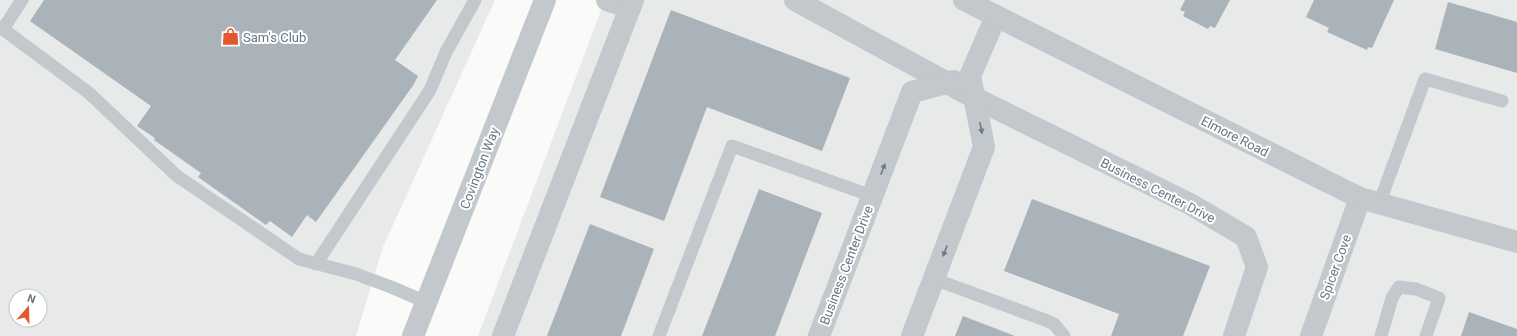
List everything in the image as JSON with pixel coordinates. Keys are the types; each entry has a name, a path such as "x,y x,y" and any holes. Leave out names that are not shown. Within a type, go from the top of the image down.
{"street":[{"name":"Covington Way","path":"413,336 545,0"},
{"path":"503,336 631,4 607,0"},
{"name":"Business Center Drive","path":"795,0 946,83 1190,204 1246,237 1257,267 1234,336"},
{"name":"Elmore Road","path":"964,0 1369,201 1517,242"},
{"path":"912,336 984,146 970,76 996,16"},
{"name":"Business Center Drive","path":"819,336 912,92 970,76"},
{"name":"Spicer Cove","path":"1311,336 1369,201"}],"lane":[{"path":"22,0 1,28 88,93 177,176 299,258 356,274 426,302"},
{"path":"316,264 430,90 446,52 475,0"},
{"path":"1369,201 1425,79 1502,101"},
{"path":"659,336 732,146 872,196"},
{"path":"934,279 1054,324 1064,336"},
{"path":"1381,336 1392,298 1399,287 1416,289 1440,298 1426,336"}],"shaded area":[{"path":"0,0 495,0 383,247 356,336 0,336"},
{"path":"605,0 1517,0 1517,336 478,336"}],"building":[{"path":"44,0 437,0 395,60 418,76 414,84 316,222 307,215 292,237 270,221 266,225 198,177 201,173 154,140 155,138 137,126 151,106 30,21"},
{"path":"1185,0 1230,0 1215,28 1210,26 1208,29 1183,16 1185,12 1180,10"},
{"path":"1314,0 1394,0 1372,48 1368,47 1367,50 1327,32 1329,28 1306,17"},
{"path":"1448,2 1517,22 1517,73 1435,49"},
{"path":"671,10 850,78 822,151 707,107 664,221 600,197"},
{"path":"759,189 822,213 775,336 702,336"},
{"path":"1032,199 1210,266 1183,336 1111,336 1119,314 1004,271"},
{"path":"590,224 654,249 621,336 547,336"},
{"path":"1469,312 1517,329 1517,336 1461,336"},
{"path":"963,316 1015,336 955,336"}],"place":[{"name":"Sam's Club","path":"230,37"}]}
